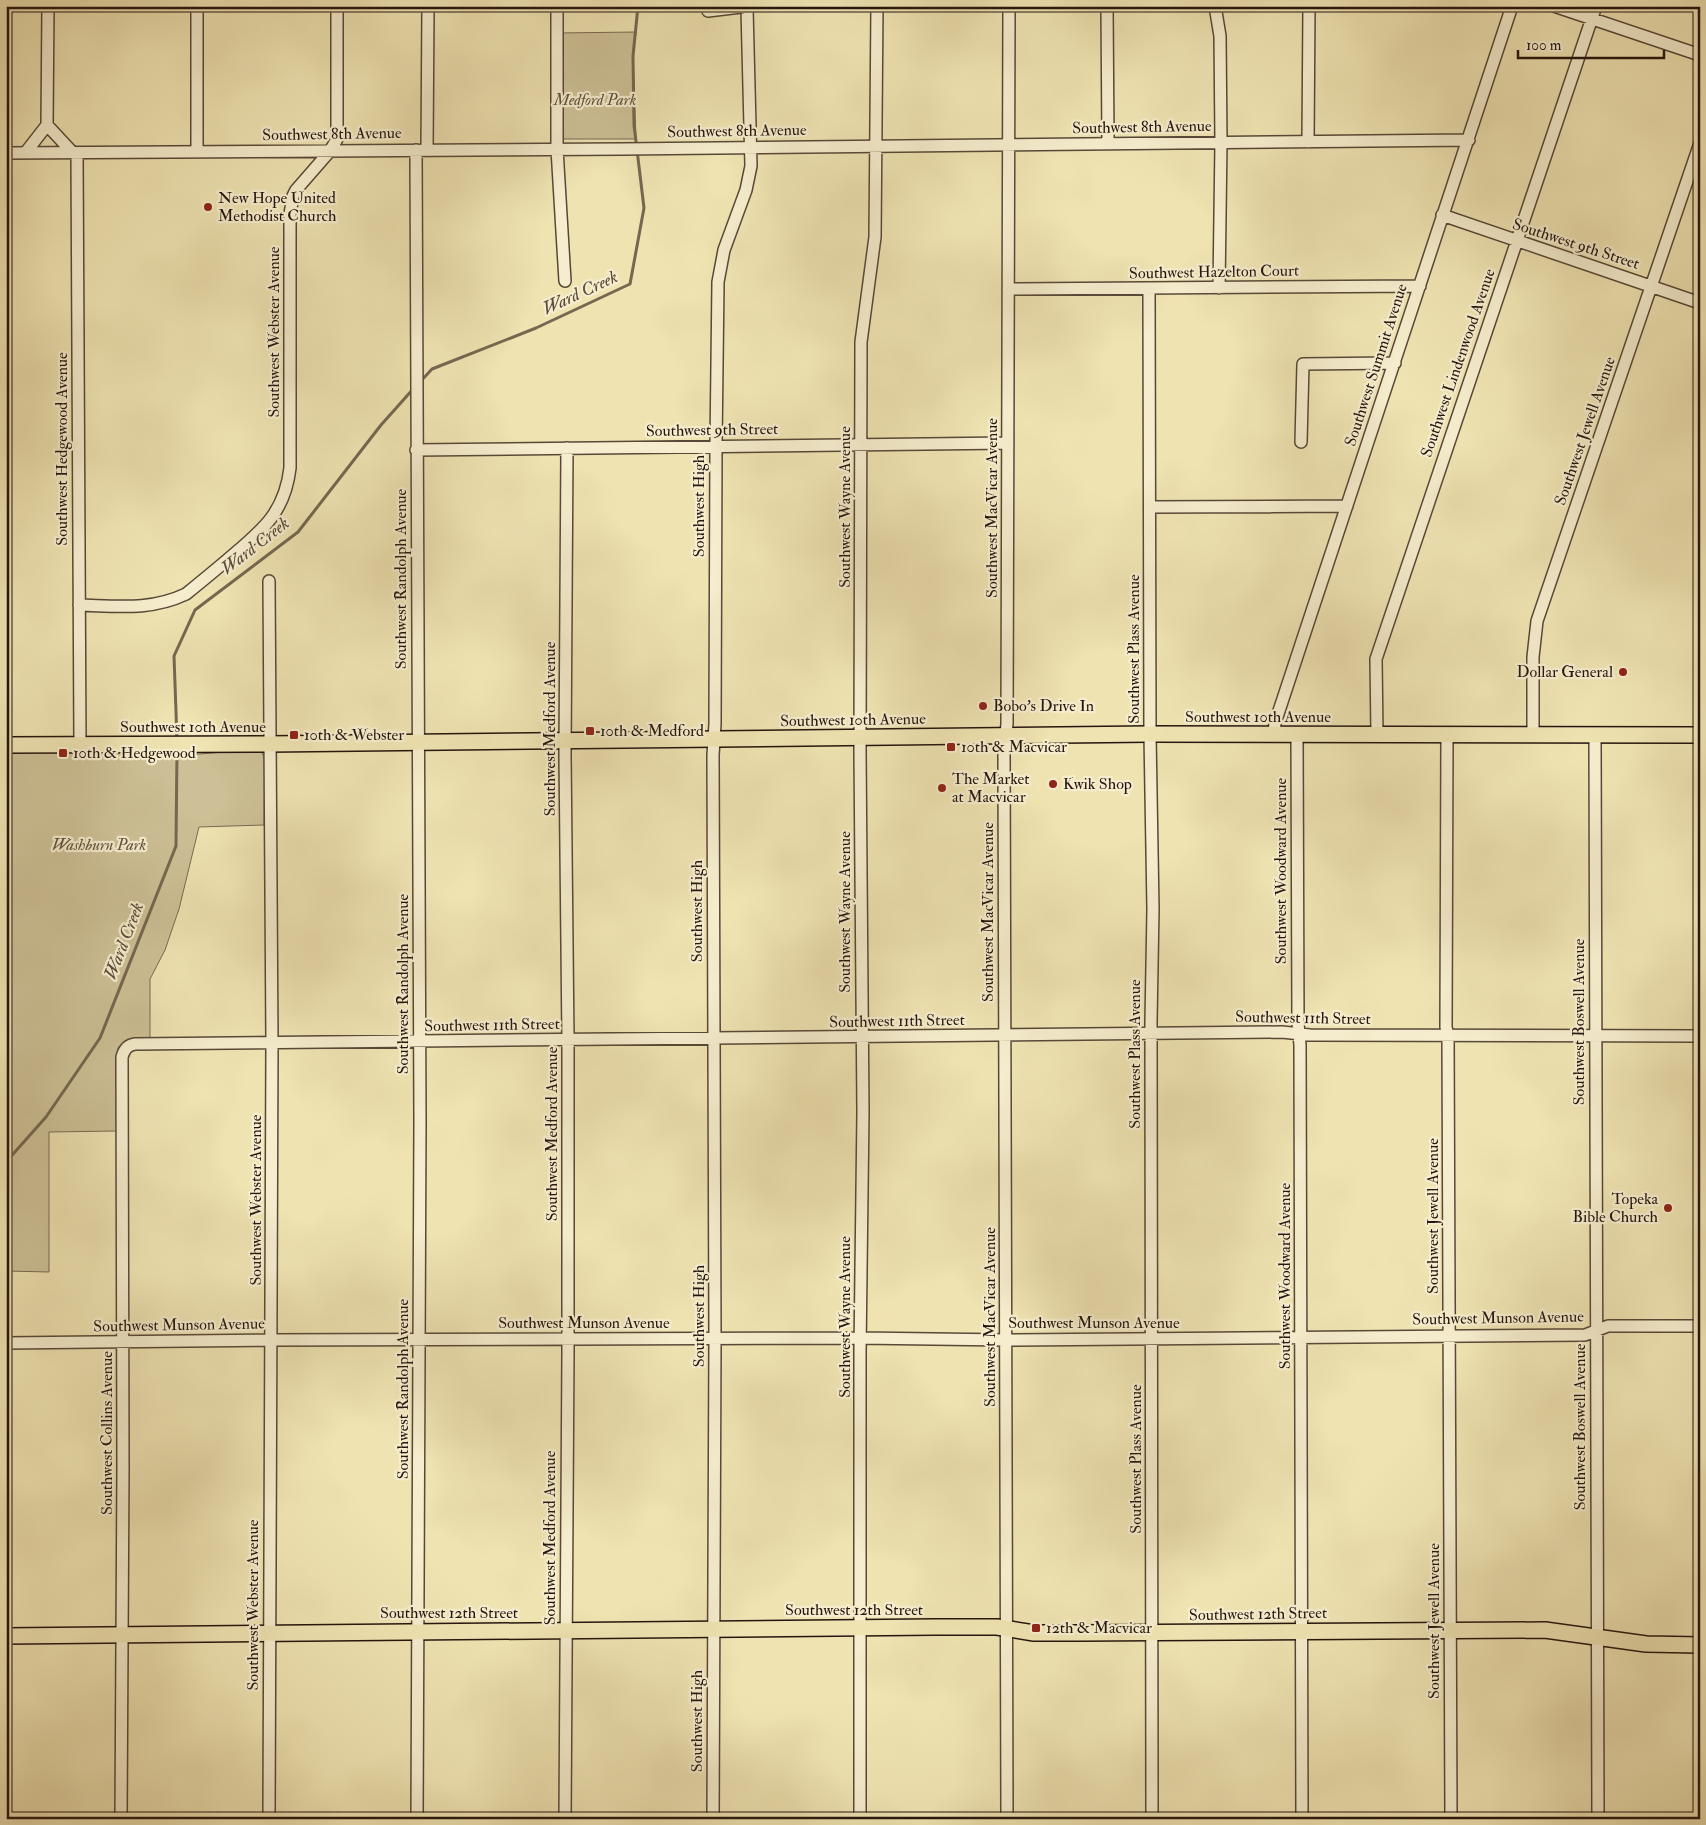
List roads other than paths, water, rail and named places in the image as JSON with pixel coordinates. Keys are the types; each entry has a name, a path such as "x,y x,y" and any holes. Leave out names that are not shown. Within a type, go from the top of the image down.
{"main road":[{"name":"Southwest 10th Avenue","path":"6,745 270,744 1150,734 1700,735"},
{"name":"Southwest 12th Street","path":"6,1636 861,1627 997,1627 1034,1633 1545,1630 1646,1644 1700,1646"}],"street":[{"path":"26,152 48,125 48,6"},
{"path":"197,152 198,6"},
{"name":"Southwest Webster Avenue","path":"79,605 150,606 186,594 261,532 272,519 286,491 290,468 291,203 296,190 330,151 336,139 337,6"},
{"name":"Southwest Randolph Avenue","path":"417,1819 420,1042 416,358 428,6"},
{"path":"557,6 557,149 564,282"},
{"name":"Southwest Wayne Avenue","path":"860,1819 862,1037 860,445 861,342 874,254 877,6"},
{"name":"Southwest MacVicar Avenue","path":"1007,1819 1004,751 1007,724 1009,6"},
{"path":"1108,6 1108,143"},
{"path":"1215,6 1220,36 1219,288"},
{"path":"1308,142 1309,6"},
{"name":"Southwest Summit Avenue","path":"1274,734 1275,723 1295,659 1395,363 1512,6"},
{"path":"1554,6 1700,55"},
{"name":"Southwest Lindenwood Avenue","path":"1377,734 1376,659 1596,6"},
{"path":"708,11 741,7 748,8"},
{"name":"Southwest High","path":"713,1819 715,1338 713,755 718,282 724,250 749,182 751,166 748,8"},
{"path":"48,125 75,153"},
{"name":"Southwest 8th Avenue","path":"6,153 1469,140"},
{"name":"Southwest Jewell Avenue","path":"1533,736 1533,657 1537,621 1700,143"},
{"name":"Southwest Hedgewood Avenue","path":"75,153 80,744"},
{"name":"Southwest 9th Street","path":"1442,215 1516,242 1700,303"},
{"name":"Southwest Hazelton Court","path":"1008,289 1420,286"},
{"name":"Southwest Plass Avenue","path":"1149,289 1150,734 1153,909 1151,1034 1152,1819"},
{"path":"1301,442 1302,364 1395,363"},
{"name":"Southwest 9th Street","path":"416,450 1008,443"},
{"name":"Southwest Medford Avenue","path":"565,1819 568,1339 567,448"},
{"path":"1150,507 1346,506"},
{"name":"Southwest Webster Avenue","path":"269,581 272,1043 269,1819"},
{"name":"Southwest Woodward Avenue","path":"1297,734 1302,1337 1302,1819"},
{"name":"Southwest Jewell Avenue","path":"1447,734 1446,1027 1448,1036 1452,1819"},
{"name":"Southwest Boswell Avenue","path":"1595,736 1598,1819"},
{"name":"Southwest 11th Street","path":"126,1048 135,1044 1282,1032 1299,1034 1448,1036 1700,1036"},
{"name":"Southwest Collins Avenue","path":"121,1819 122,1057 126,1048"},
{"name":"Southwest Munson Avenue","path":"6,1343 715,1338 1006,1340 1585,1335 1608,1326 1700,1326"}],"waterway":[{"name":"Ward Creek","path":"420,382 432,369 536,328 630,284 644,208 634,125 633,56 638,6"},
{"name":"Ward Creek","path":"177,740 174,656 195,610 298,532 381,425 414,388"},
{"name":"Ward Creek","path":"6,1162 46,1117 100,1038 176,846 177,749"}],"place":[{"name":"New Hope United Methodist Church","path":"208,207"},
{"name":"Dollar General","path":"1623,672"},
{"name":"Bobo's Drive In","path":"983,706"},
{"name":"10th & Medford","path":"590,731"},
{"name":"10th & Webster","path":"294,735"},
{"name":"10th & Macvicar","path":"951,747"},
{"name":"10th & Hedgewood","path":"63,753"},
{"name":"Kwik Shop","path":"1053,784"},
{"name":"The Market at Macvicar","path":"942,788"},
{"name":"Topeka Bible Church","path":"1668,1208"},
{"name":"12th & Macvicar","path":"1036,1628"}],"park label":[{"name":"Medford Park","path":"595,100"},
{"name":"Washburn Park","path":"99,845"}]}
